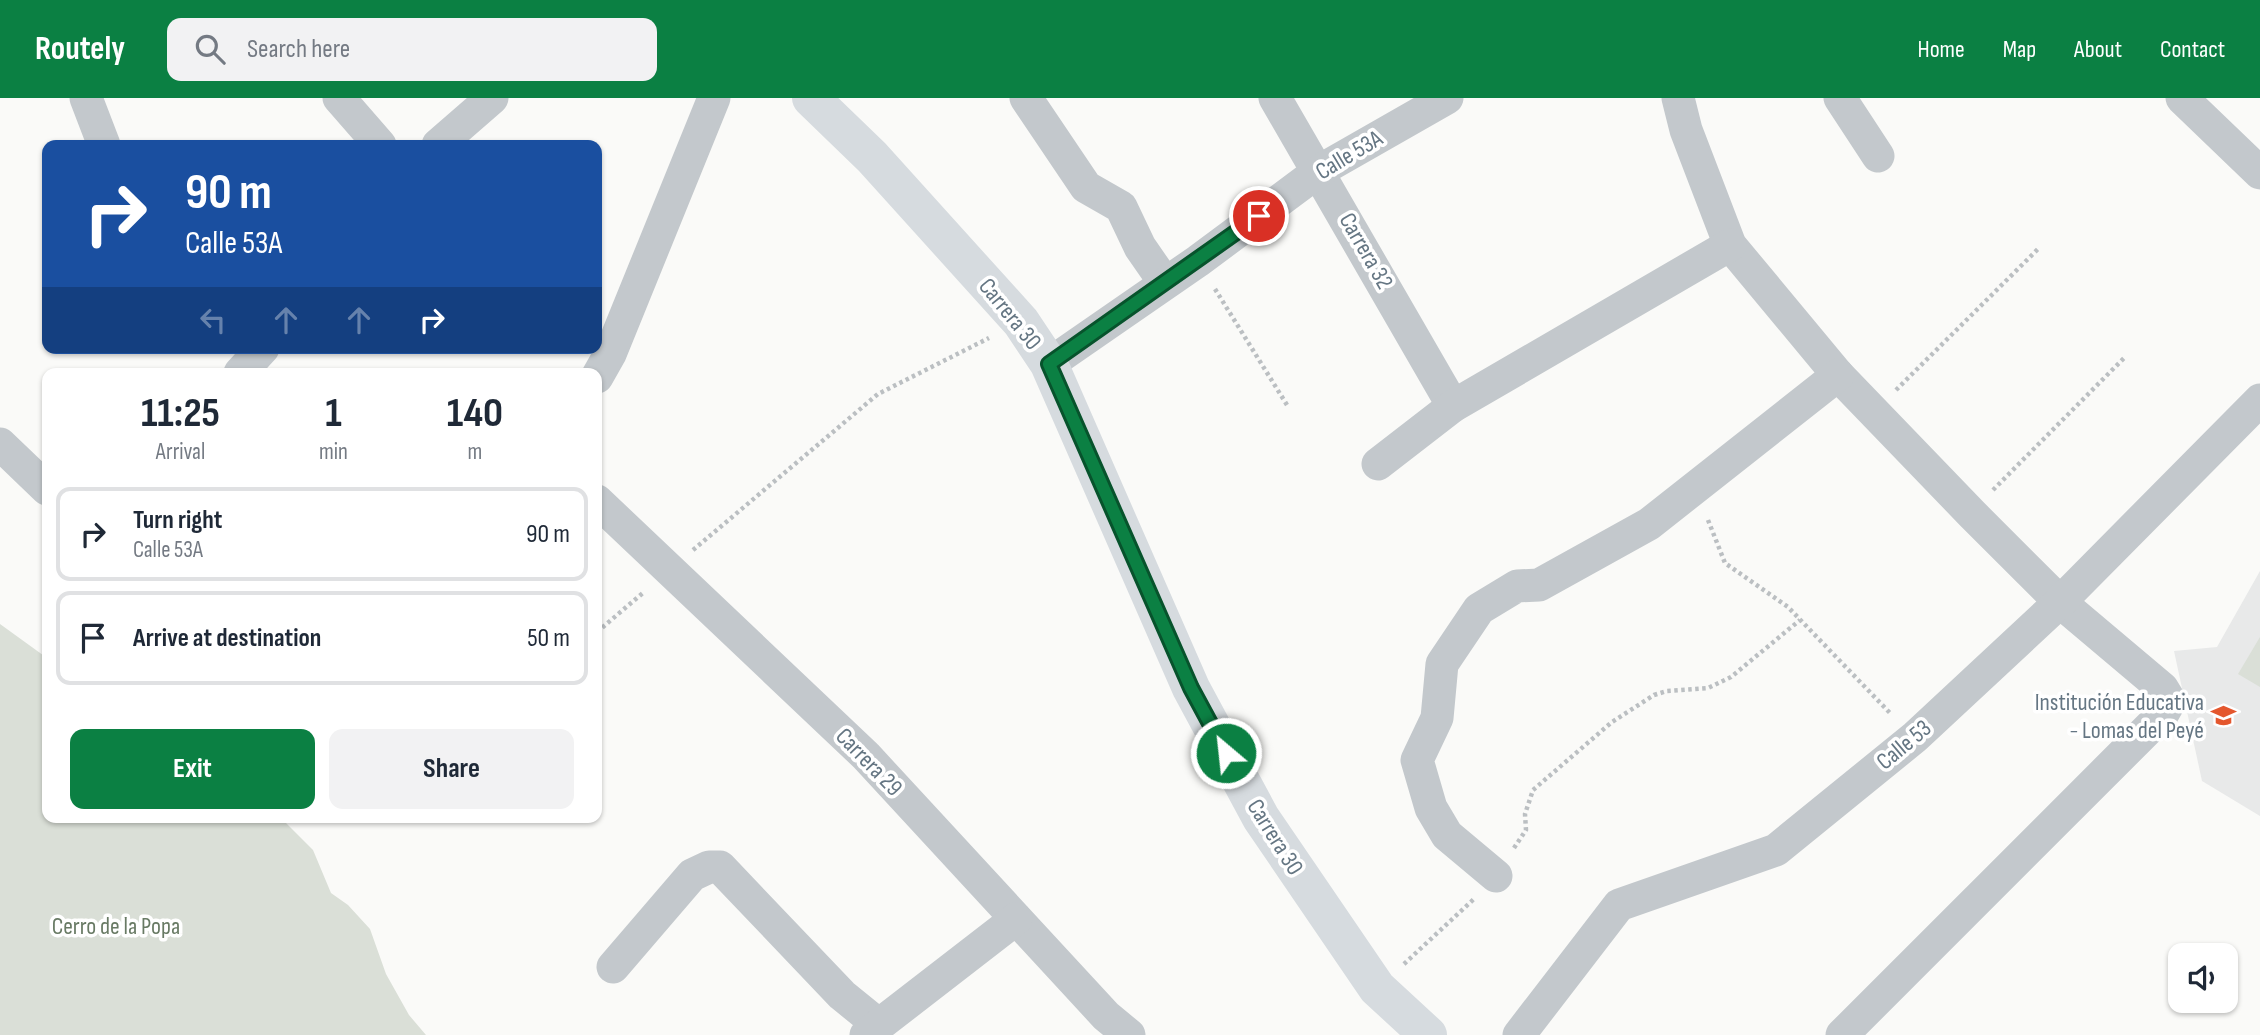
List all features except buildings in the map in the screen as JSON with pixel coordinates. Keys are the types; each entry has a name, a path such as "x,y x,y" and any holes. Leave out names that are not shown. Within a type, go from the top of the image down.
{"street":[{"path":"86,98 102,140"},
{"path":"339,98 376,140"},
{"path":"444,140 492,98"},
{"path":"602,368 715,98"},
{"name":"Carrera 30","path":"811,98 872,157 1021,322 1049,364 1191,688 1261,818 1377,988 1428,1035"},
{"path":"1026,98 1086,187 1121,207 1140,247 1166,283"},
{"name":"Carrera 32","path":"1275,98 1453,406"},
{"name":"Calle 53A","path":"1049,364 1198,261 1319,171 1447,98"},
{"path":"1678,98 1686,130 1730,245 1838,375 1874,414 2060,602 2162,688 2170,701 2162,715 1842,1035"},
{"path":"1840,98 1878,156"},
{"path":"2182,98 2260,173"},
{"path":"1378,464 1453,406 1730,245"},
{"path":"245,368 257,354"},
{"path":"1496,876 1447,835 1431,808 1417,760 1437,718 1442,664 1479,609 1517,586 1539,585 1649,524 1838,375"},
{"name":"Calle 53","path":"1519,1035 1619,905 1776,850 1915,737 2060,602 2260,400"},
{"path":"0,444 42,484"},
{"name":"Carrera 29","path":"602,506 866,756 1106,1016 1129,1035"},
{"path":"613,967 692,875 709,867 720,867 873,1030 1016,919"}],"path":[{"path":"1874,414 2040,247"},
{"path":"1198,261 1287,405"},
{"path":"602,628 878,394 1021,322"},
{"path":"1972,514 2126,356"},
{"path":"1695,487 1725,563 1770,593 1800,620 1915,737"},
{"path":"1377,988 1454,920 1496,876 1526,830 1525,814 1533,790 1569,758 1612,722 1654,695 1667,691 1708,688 1731,677 1800,620"}],"shaded area":[{"name":"Institución Educativa - Lomas del Peyé","path":"2260,571 2260,816 2202,781 2174,651 2217,647"}],"green space":[{"name":"Cerro de la Popa","path":"0,624 42,654 42,823 286,823 313,850 331,893 348,905 370,929 386,974 409,1015 426,1035 0,1035"},
{"path":"2260,637 2260,687 2238,674"}],"place":[{"name":"Institución Educativa - Lomas del Peyé","path":"2224,716"}],"route":[{"path":"1226,753 1191,688 1049,364 1259,216"}]}
